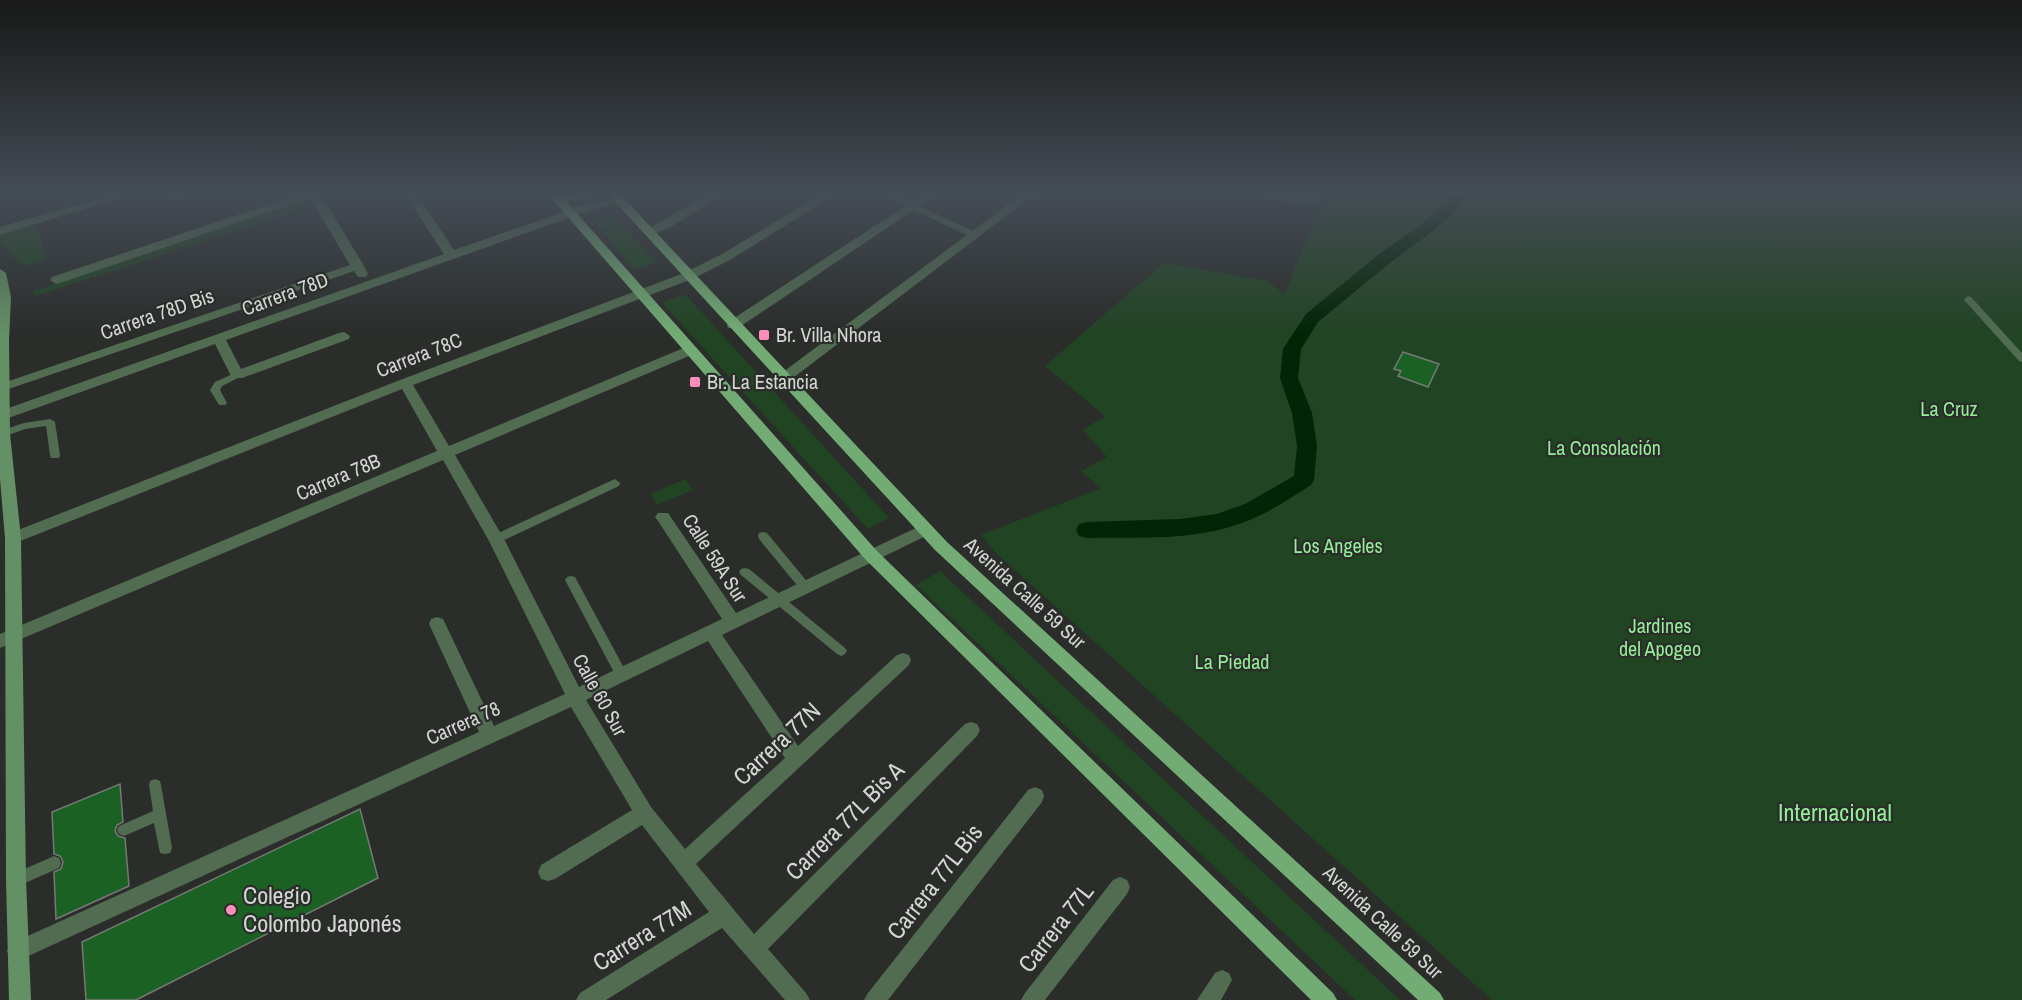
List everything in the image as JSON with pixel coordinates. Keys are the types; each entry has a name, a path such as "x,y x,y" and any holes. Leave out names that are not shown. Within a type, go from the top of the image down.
{"main road":[{"path":"593,240 871,555 1326,1000"},
{"name":"Avenida Calle 59 Sur","path":"656,240 924,530 1433,1000"},
{"path":"0,273 5,297 1,340 1,416 5,507 13,538 7,638 20,1000"}],"street":[{"path":"56,280 175,240"},
{"path":"342,240 368,285"},
{"path":"441,240 451,255"},
{"name":"Carrera 78D","path":"1,416 494,240"},
{"name":"Carrera 78C","path":"13,538 405,383 688,276 754,240"},
{"path":"733,325 862,240"},
{"path":"784,378 879,311 969,240"},
{"name":"Carrera 78D Bis","path":"2,388 358,266"},
{"path":"218,338 237,375 344,336"},
{"name":"Carrera 78B","path":"7,638 691,350"},
{"name":"Calle 60 Sur","path":"405,383 496,539 575,697 644,813 724,915 799,1000"},
{"name":"Calle 59A Sur","path":"663,518 732,621"},
{"name":"Carrera 78","path":"17,951 575,697 924,530"},
{"path":"437,624 489,735"},
{"path":"711,632 796,759"},
{"name":"Carrera 77N","path":"684,863 903,660"},
{"name":"Carrera 77L Bis A","path":"755,948 971,730"},
{"name":"Carrera 77L Bis","path":"875,1000 1035,796"},
{"path":"548,872 644,813"},
{"name":"Carrera 77L","path":"1032,1000 1120,887"},
{"name":"Carrera 77M","path":"587,1000 724,915"},
{"path":"1208,1000 1222,980"}],"lane":[{"path":"1968,299 2022,359"},
{"path":"222,403 215,390 218,384 237,375"},
{"path":"3,434 24,426 50,422 55,455"},
{"path":"496,539 615,483"},
{"path":"764,536 804,587"},
{"path":"745,572 841,651"},
{"path":"571,580 621,674"},
{"path":"154,785 165,848"},
{"path":"124,830 160,814"},
{"path":"16,880 54,863"}],"green space":[{"path":"0,240 40,240 47,259 25,266 0,243"},
{"path":"186,240 208,240 35,296 33,291"},
{"path":"610,240 636,240 656,262 635,270"},
{"name":"Jardines del Apogeo","path":"1307,240 2022,240 2022,1000 1492,1000 996,553 981,535 1101,488 1081,471 1107,457 1083,430 1105,416 1045,366 1164,263 1268,281 1284,295"},
{"path":"685,294 889,518 868,529 662,303"},
{"path":"685,479 693,490 657,505 651,494"},
{"path":"940,571 1400,1000 1355,1000 916,585"}],"building":[{"path":"1403,352 1439,364 1428,387 1398,376 1401,371 1394,369"},
{"path":"120,784 123,822 117,825 115,831 118,836 125,838 129,886 56,919 54,872 61,869 63,862 60,856 54,854 52,812"},
{"name":"Colegio Colombo Japonés","path":"360,809 378,878 136,1000 86,1000 82,942"}],"waterway":[{"path":"1087,530 1180,528 1217,522 1253,509 1304,480 1307,446 1302,413 1289,378 1292,349 1312,318 1411,240"}],"place":[{"name":"Br. Villa Nhora","path":"764,335"},
{"name":"Br. La Estancia","path":"695,382"},
{"name":"Colegio Colombo Japonés","path":"231,910"}],"park label":[{"name":"La Cruz","path":"1949,409"},
{"name":"La Consolación","path":"1604,448"},
{"name":"Los Angeles","path":"1338,546"},
{"name":"La Piedad","path":"1232,662"},
{"name":"Internacional","path":"1835,813"}]}
